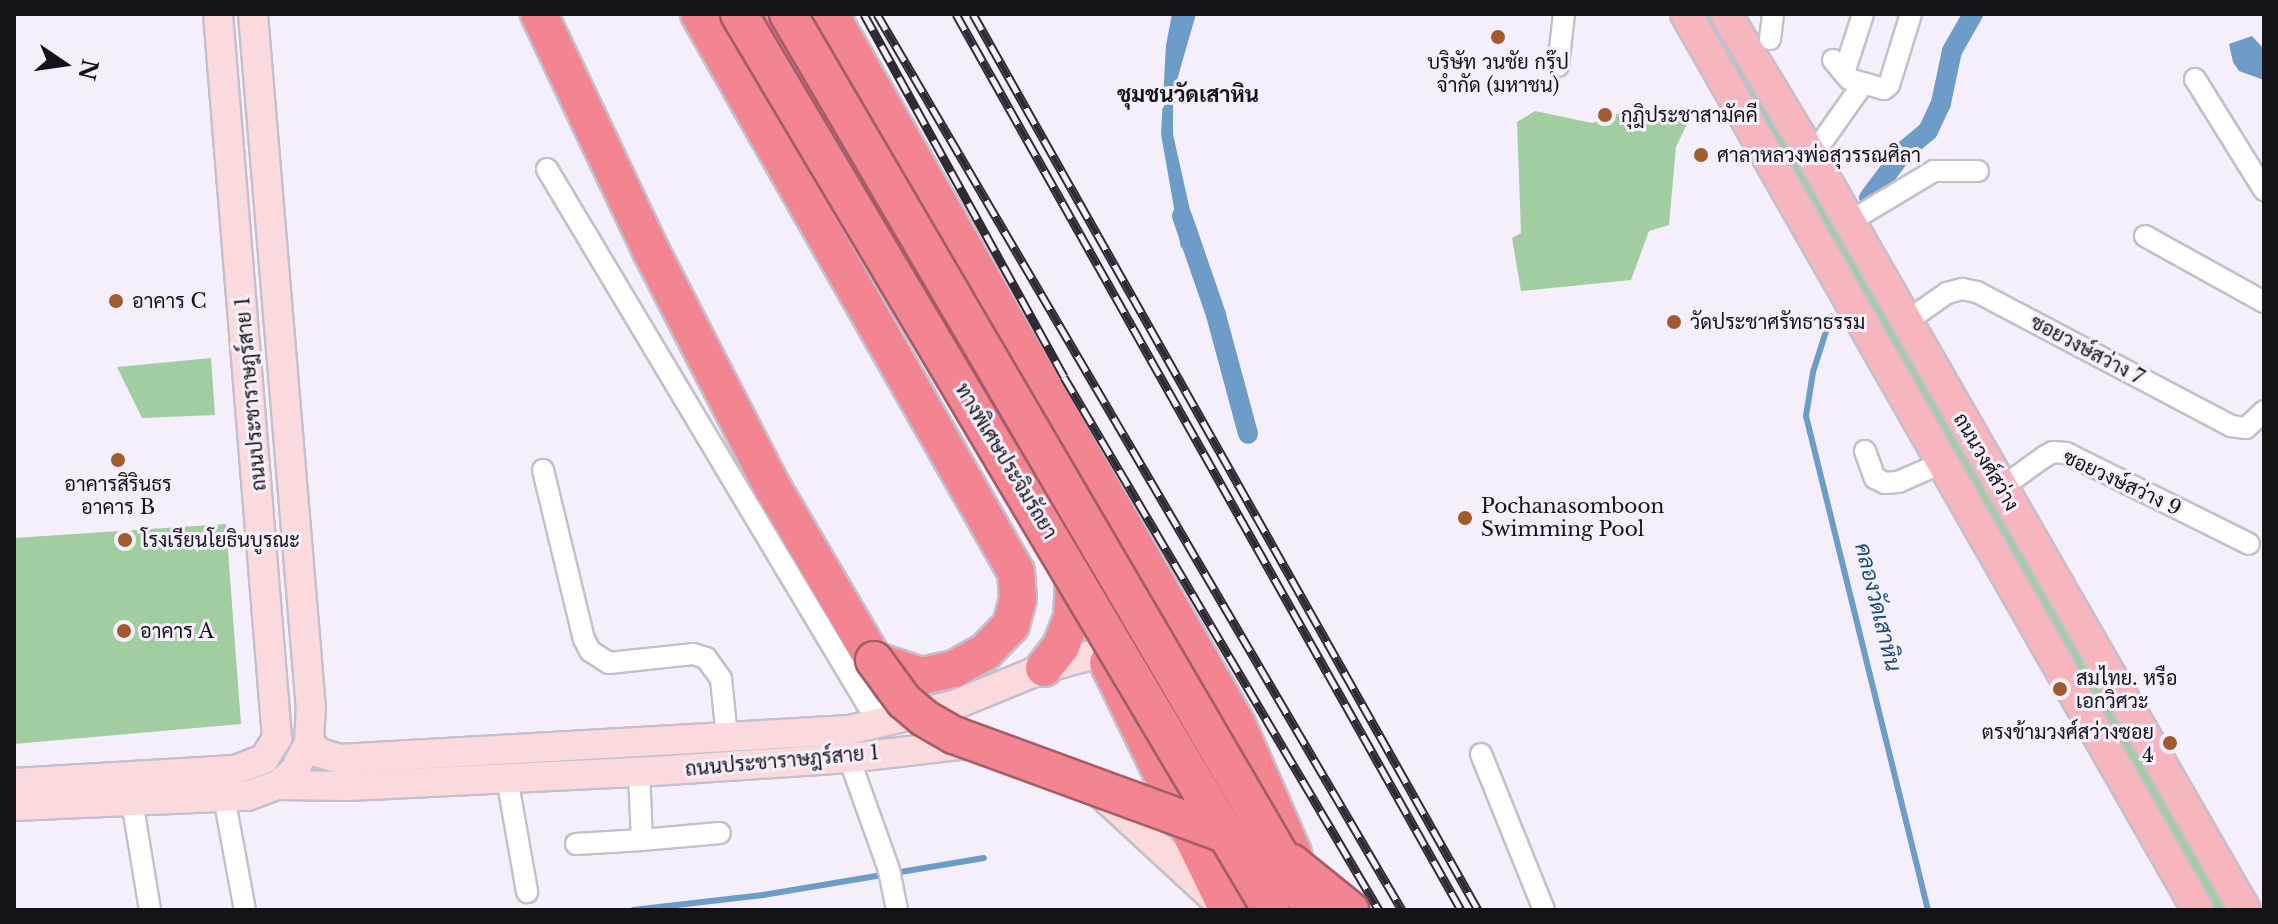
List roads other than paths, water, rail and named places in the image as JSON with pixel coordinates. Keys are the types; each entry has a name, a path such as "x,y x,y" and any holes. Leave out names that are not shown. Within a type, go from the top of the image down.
{"highway":[{"path":"539,14 651,251 773,488 874,660 904,701 924,718 954,735 1279,856 1325,886 1350,910"},
{"path":"699,14 1016,572 1018,599 1011,625 985,652 954,669 921,676 874,660"},
{"name":"ทางพิเศษประจิมรัถยา","path":"739,14 1271,910"},
{"path":"763,14 1009,429 1074,575 1103,652 1227,910"},
{"name":"ทางพิเศษประจิมรัถยา","path":"788,14 1315,910"},
{"path":"830,14 1237,724 1315,910"},
{"path":"1044,668 1061,646 1072,618 1074,575"}],"main road":[{"name":"ถนนประชาราษฎร์สาย 1","path":"14,783 235,770 264,759 277,738 218,14"},
{"name":"ถนนประชาราษฎร์สาย 1","path":"253,14 311,709 309,743 320,753 340,759 849,730 885,724 954,705 1044,668 1103,652"},
{"name":"ถนนวงศ์สว่าง","path":"1686,14 2198,910"},
{"name":"ถนนวงศ์สว่าง","path":"1726,14 1812,156 2245,910"},
{"path":"224,81 242,91 258,76"},
{"path":"229,145 246,132 264,139"},
{"path":"1103,652 1131,661 1151,678 1186,725 1290,910"},
{"path":"278,785 294,771 309,743"},
{"name":"ถนนประชาราษฎร์สาย 1","path":"14,806 247,796 278,785 349,786 639,772 849,758 970,743 1018,747 1048,757 1080,775 1227,910"},
{"path":"439,752 443,781"}],"street":[{"path":"1558,66 1564,14"},
{"path":"1770,39 1773,14"},
{"path":"1863,14 1838,67 1862,85 1884,89 1889,85 1911,14"},
{"path":"2195,79 2264,190"},
{"path":"1812,156 1862,85"},
{"path":"547,169 867,704 885,724"},
{"path":"1849,222 1934,171 1978,171"},
{"path":"2145,236 2264,302"},
{"name":"ซอยวงษ์สว่าง 7","path":"1907,321 1947,293 1962,289 1977,292 2231,426 2246,428 2264,411"},
{"path":"1865,451 1875,478 1885,483 1898,482 1942,463"},
{"name":"ซอยวงษ์สว่าง 9","path":"2001,488 2053,452 2066,453 2249,544"},
{"path":"543,470 584,639 590,651 609,663 693,654 706,658 721,679 727,737"},
{"path":"1481,754 1544,910"},
{"path":"849,758 891,876 897,910"},
{"path":"639,772 642,840"},
{"path":"507,778 527,892"},
{"path":"224,797 245,910"},
{"path":"132,801 150,910"},
{"path":"576,844 720,833"}],"water":[{"path":"1172,14 1196,14 1173,94 1173,134 1196,237 1181,248 1161,134 1166,45"},
{"path":"2252,36 2264,49 2264,80 2239,71 2233,62 2229,44"}],"waterway":[{"name":"คลองวัดเสาหิน","path":"1869,198 1904,151 1928,131 1941,103 1952,51 1973,14"},
{"path":"1182,216 1216,315 1248,434"},
{"name":"คลองวัดเสาหิน","path":"1831,316 1813,372 1806,416 1928,910"},
{"path":"633,910 763,895 984,858"}],"railway":[{"path":"864,14 1064,377 1379,910"},
{"path":"877,14 1402,910"},
{"path":"956,14 1461,910"},
{"path":"973,14 1478,910"}],"place":[{"name":"บริษัท วนชัย กรุ๊ป จำกัด (มหาชน)","path":"1498,37"},
{"name":"กุฎิประชาสามัคคี","path":"1605,115"},
{"name":"ศาลาหลวงพ่อสุวรรณศิลา","path":"1701,155"},
{"name":"อาคาร C","path":"116,301"},
{"name":"วัดประชาศรัทธาธรรม","path":"1674,322"},
{"name":"อาคารสิรินธร อาคาร B","path":"118,460"},
{"name":"Pochanasomboon Swimming Pool","path":"1465,518"},
{"name":"โรงเรียนโยธินบูรณะ","path":"125,540"},
{"name":"อาคาร A","path":"124,631"},
{"name":"สมไทย. หรือ เอกวิศวะ","path":"2060,689"},
{"name":"ตรงข้ามวงศ์สว่างซอย 4","path":"2170,743"}],"district":[{"name":"ชุมชนวัดเสาหิน","path":"1188,95"}]}
